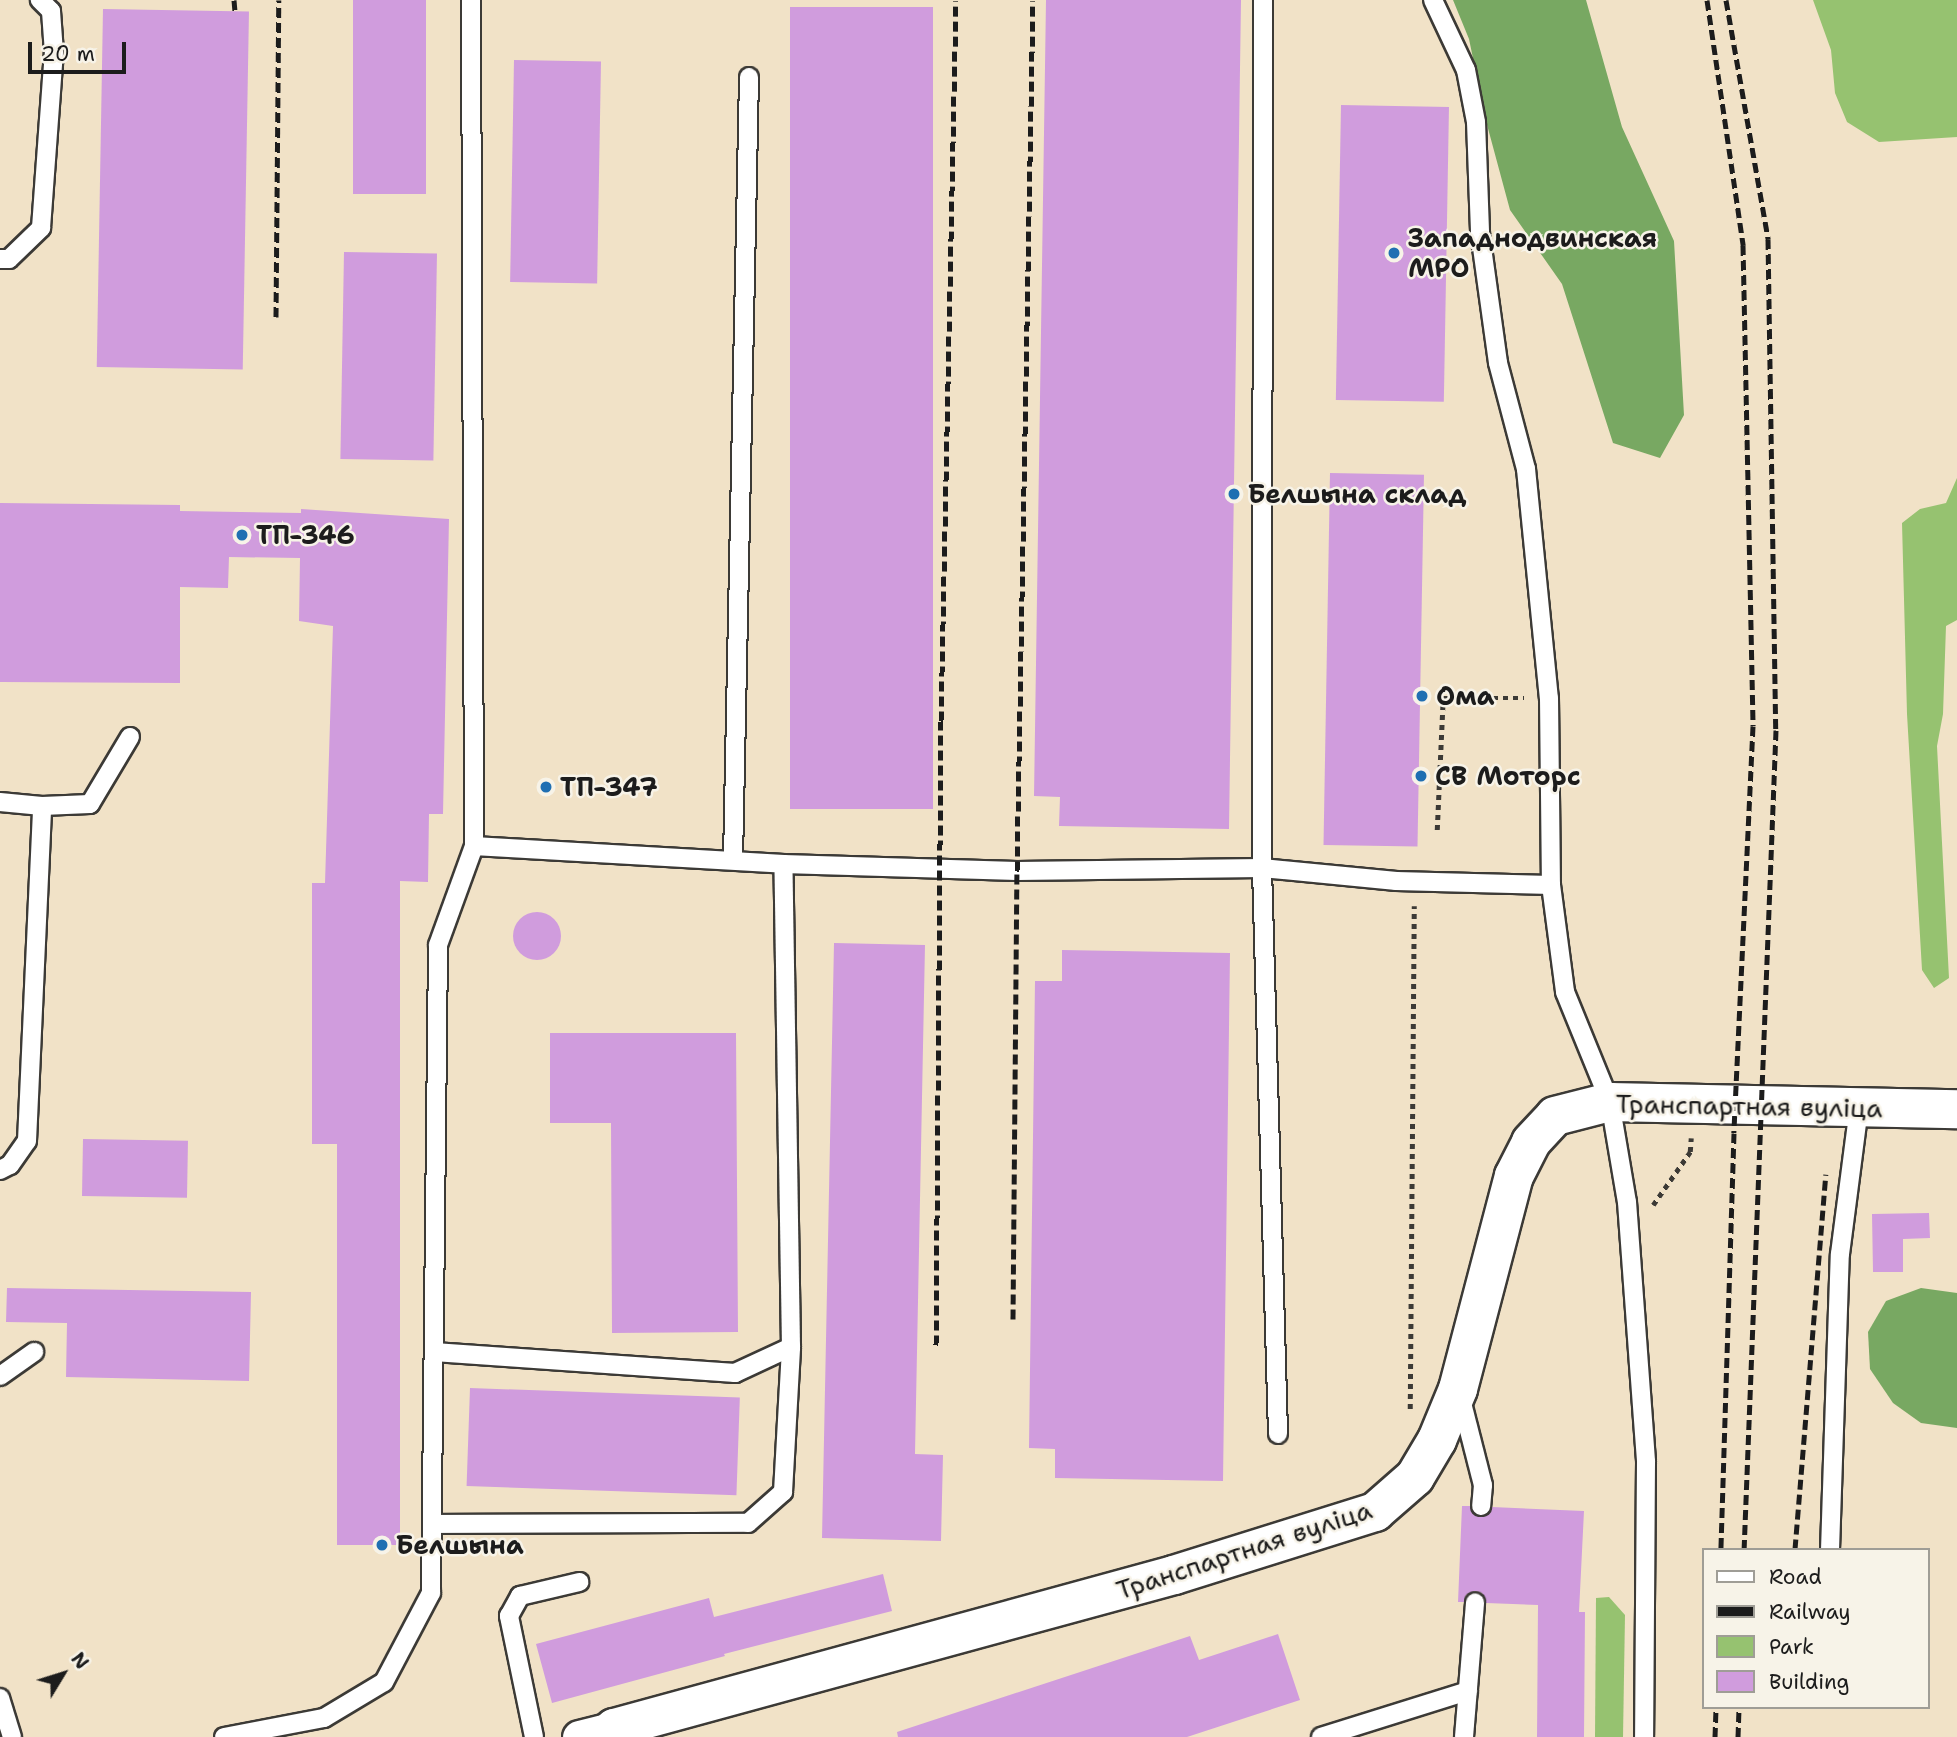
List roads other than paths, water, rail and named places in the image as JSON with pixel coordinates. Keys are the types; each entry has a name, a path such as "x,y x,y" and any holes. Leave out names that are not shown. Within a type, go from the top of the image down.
{"main road":[{"name":"Транспартная вуліца","path":"600,1734 1160,1578 1375,1512 1415,1477 1437,1440 1458,1389 1514,1176 1531,1142 1555,1116 1610,1102 1957,1109"}],"lane":[{"path":"0,259 9,259 41,228 54,53 51,11 40,0"},
{"path":"224,1737 324,1718 384,1682 431,1593 438,946 474,846 471,0"},
{"path":"1263,0 1262,868 1278,1434"},
{"path":"1433,0 1466,70 1476,122 1480,233 1498,363 1526,469 1549,698 1551,884 1565,992 1610,1102 1626,1202 1646,1462 1644,1737"},
{"path":"733,860 749,77"},
{"path":"0,802 42,806 90,804 130,737"},
{"path":"0,1170 10,1165 27,1141 42,806"},
{"path":"474,846 783,864 1017,871 1262,868 1414,882 1551,884"},
{"path":"432,1524 748,1523 783,1492 791,1348 783,864"},
{"path":"1830,1548 1840,1254 1859,1107"},
{"path":"434,1352 735,1373 791,1348"},
{"path":"0,1376 34,1352"},
{"path":"1458,1389 1483,1485 1482,1506"},
{"path":"534,1737 509,1616 520,1596 579,1582"},
{"path":"1464,1737 1475,1602"},
{"path":"1321,1737 1468,1691"},
{"path":"0,1698 12,1737"}],"railway":[{"path":"234,0 235,12"},
{"path":"276,317 279,0"},
{"path":"936,1345 941,721 956,0"},
{"path":"1013,1319 1017,871 1033,0"},
{"path":"1707,0 1743,245 1753,726 1734,1133 1721,1548"},
{"path":"1726,0 1768,239 1776,730 1744,1548"},
{"path":"1795,1548 1826,1174"},
{"path":"1715,1737 1716,1709"},
{"path":"1738,1737 1739,1709"}],"place":[{"name":"Западнодвинская МРО","path":"1394,253"},
{"name":"Белшына склад","path":"1234,494"},
{"name":"ТП-346","path":"242,535"},
{"name":"Ома","path":"1422,696"},
{"name":"СВ Моторс","path":"1421,776"},
{"name":"ТП-347","path":"546,787"},
{"name":"Белшына","path":"382,1545"}]}
